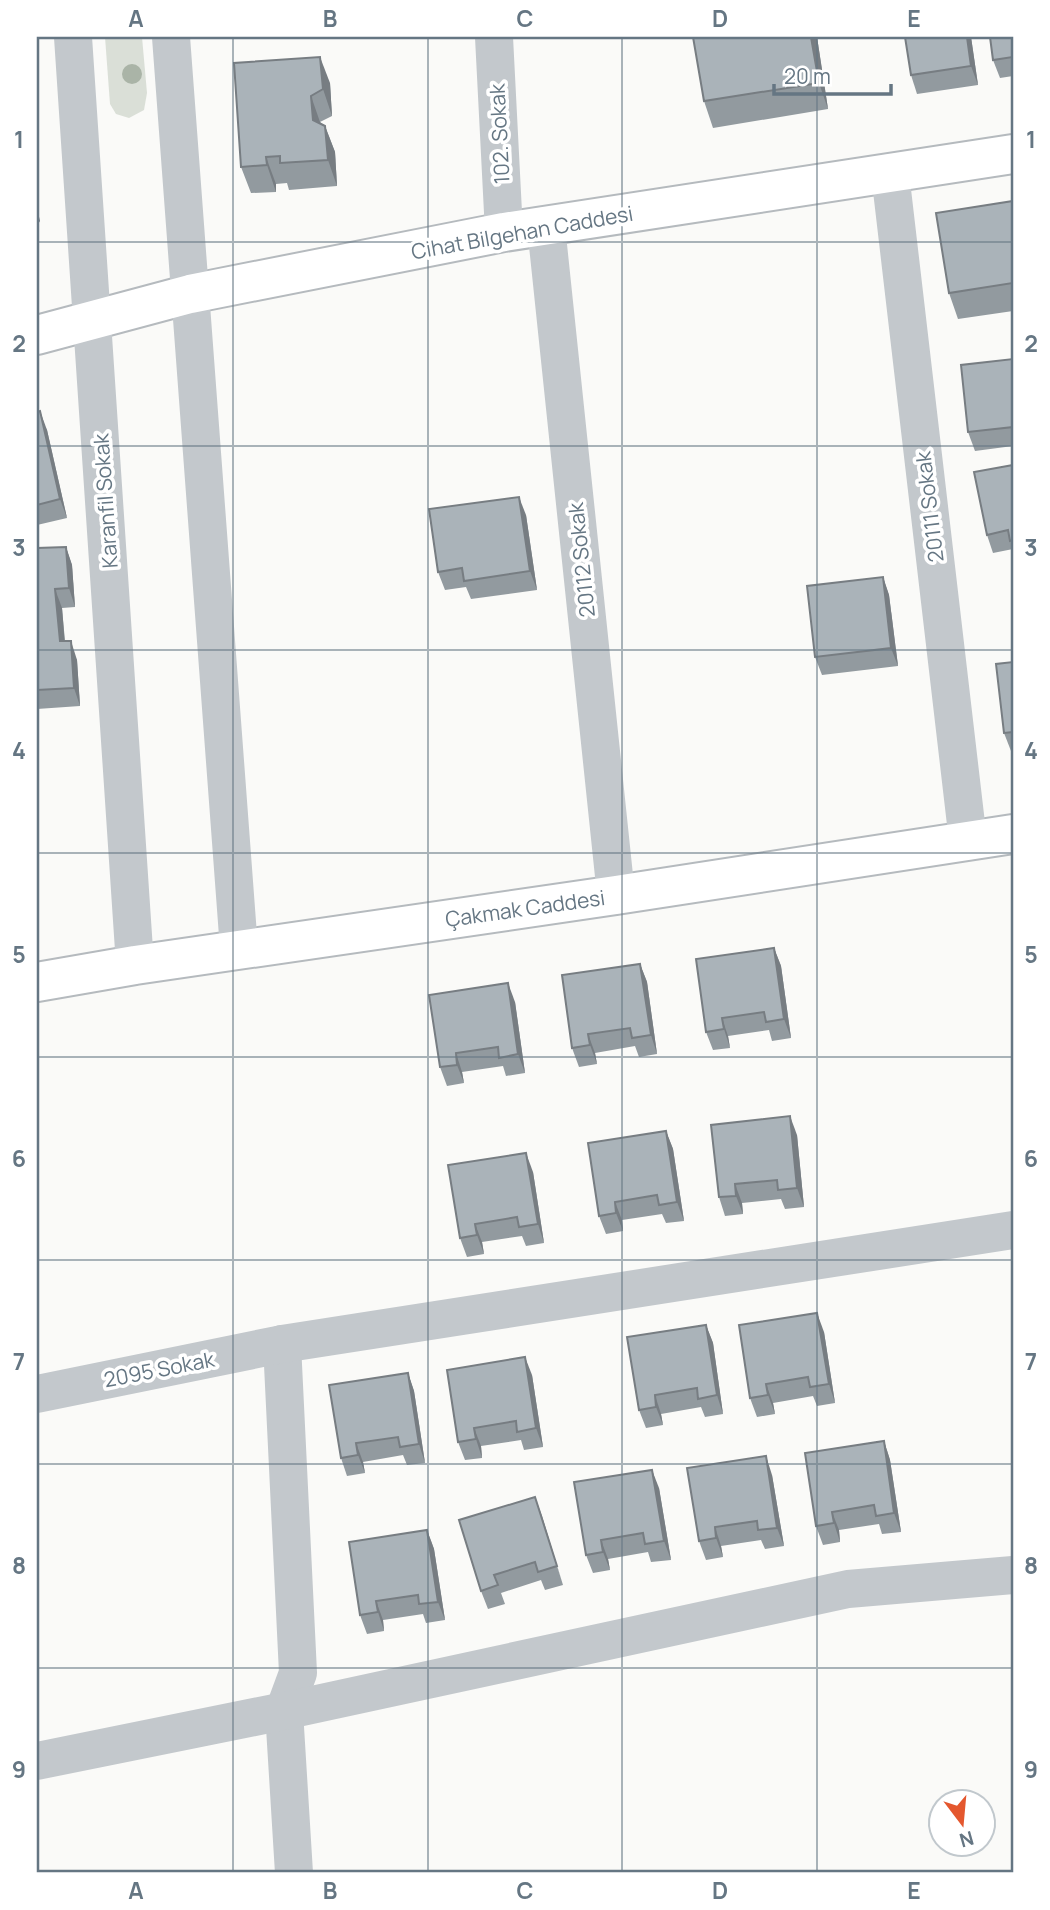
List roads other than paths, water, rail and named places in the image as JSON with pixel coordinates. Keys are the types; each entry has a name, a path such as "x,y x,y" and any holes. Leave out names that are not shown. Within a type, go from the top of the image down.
{"main road":[{"name":"Cihat Bilgehan Caddesi","path":"37,335 190,295 504,232 1013,154"},
{"name":"Çakmak Caddesi","path":"37,982 135,964 616,895 1013,834"}],"street":[{"name":"Karanfil Sokak","path":"73,37 135,964"},
{"path":"171,37 239,949"},
{"name":"102. Sokak","path":"494,37 504,232"},
{"name":"20111 Sokak","path":"890,173 968,841"},
{"name":"20112 Sokak","path":"546,226 616,895"},
{"name":"2095 Sokak","path":"37,1394 282,1344 1013,1230"},
{"path":"282,1344 298,1673 284,1711 294,1873"},
{"path":"37,1761 284,1711 848,1589 1013,1575"}]}
